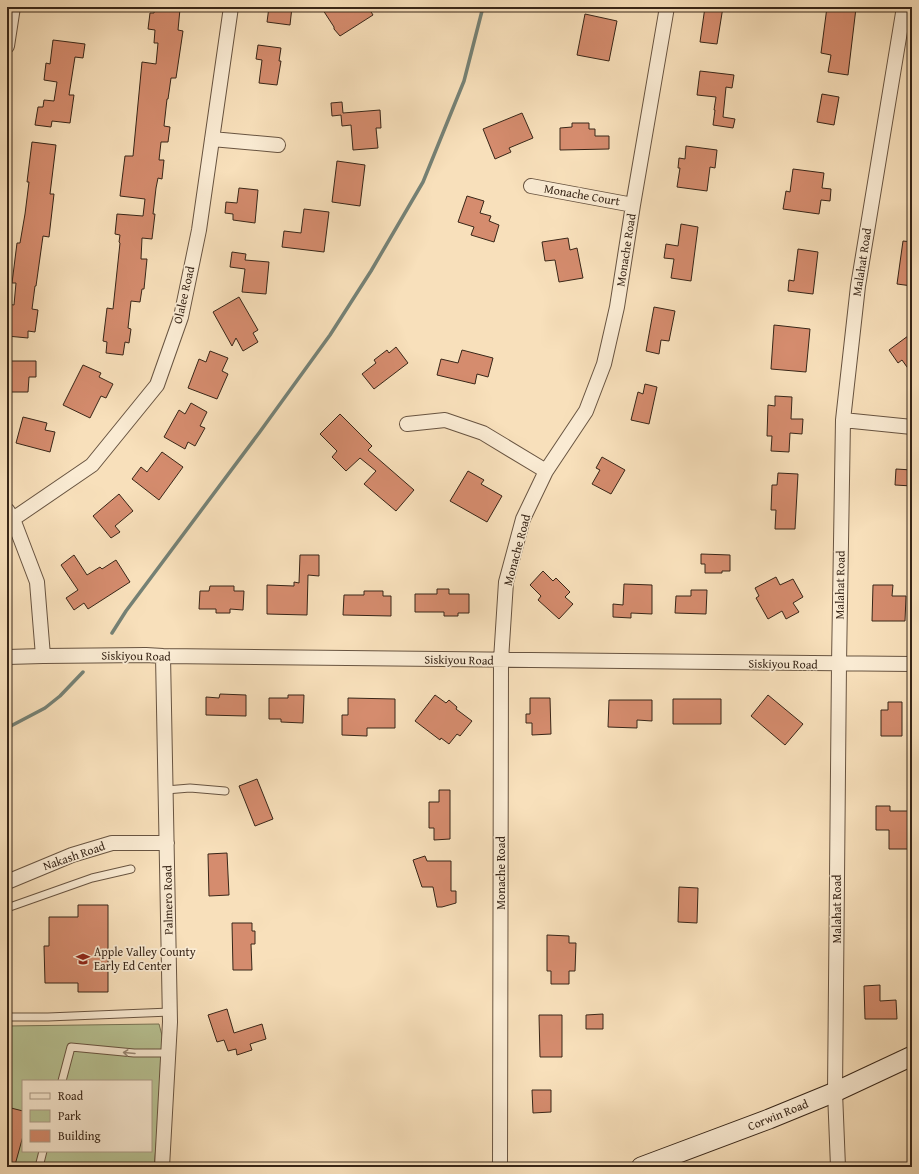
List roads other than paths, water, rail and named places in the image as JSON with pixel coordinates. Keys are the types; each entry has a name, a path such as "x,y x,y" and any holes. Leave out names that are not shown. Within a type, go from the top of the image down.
{"main road":[{"name":"Corwin Road","path":"645,1166 762,1122 835,1092 912,1056"}],"street":[{"path":"7,46 13,7"},
{"name":"Olalee Road","path":"10,514 92,465 157,385 181,317 199,230 231,7"},
{"name":"Monache Road","path":"500,1167 502,660 506,582 524,519 546,471 586,411 604,364 617,307 667,7"},
{"name":"Malahat Road","path":"838,1167 835,1092 843,420 858,286 904,7"},
{"path":"212,139 278,145"},
{"name":"Monache Court","path":"531,186 633,205"},
{"path":"407,424 446,420 483,433 546,471"},
{"path":"843,420 912,427"},
{"path":"10,514 37,582 43,656"},
{"name":"Siskiyou Road","path":"7,657 146,655 912,664"},
{"name":"Palmero Road","path":"162,1167 170,1012 163,656"},
{"name":"Nakash Road","path":"7,882 72,855 112,843 167,843"}],"lane":[{"path":"166,790 190,788 225,791"},
{"path":"7,908 92,878 131,869"},
{"path":"7,1017 48,1017 170,1012"},
{"path":"62,1080 71,1047 134,1054 168,1054"},
{"path":"39,1167 43,1152"}],"waterway":[{"path":"112,633 126,611 330,335 371,271 423,182 464,81 483,7"},
{"path":"7,728 45,708 60,696 83,672"}],"place":[{"name":"Apple Valley County Early Ed Center","path":"83,959"}]}
